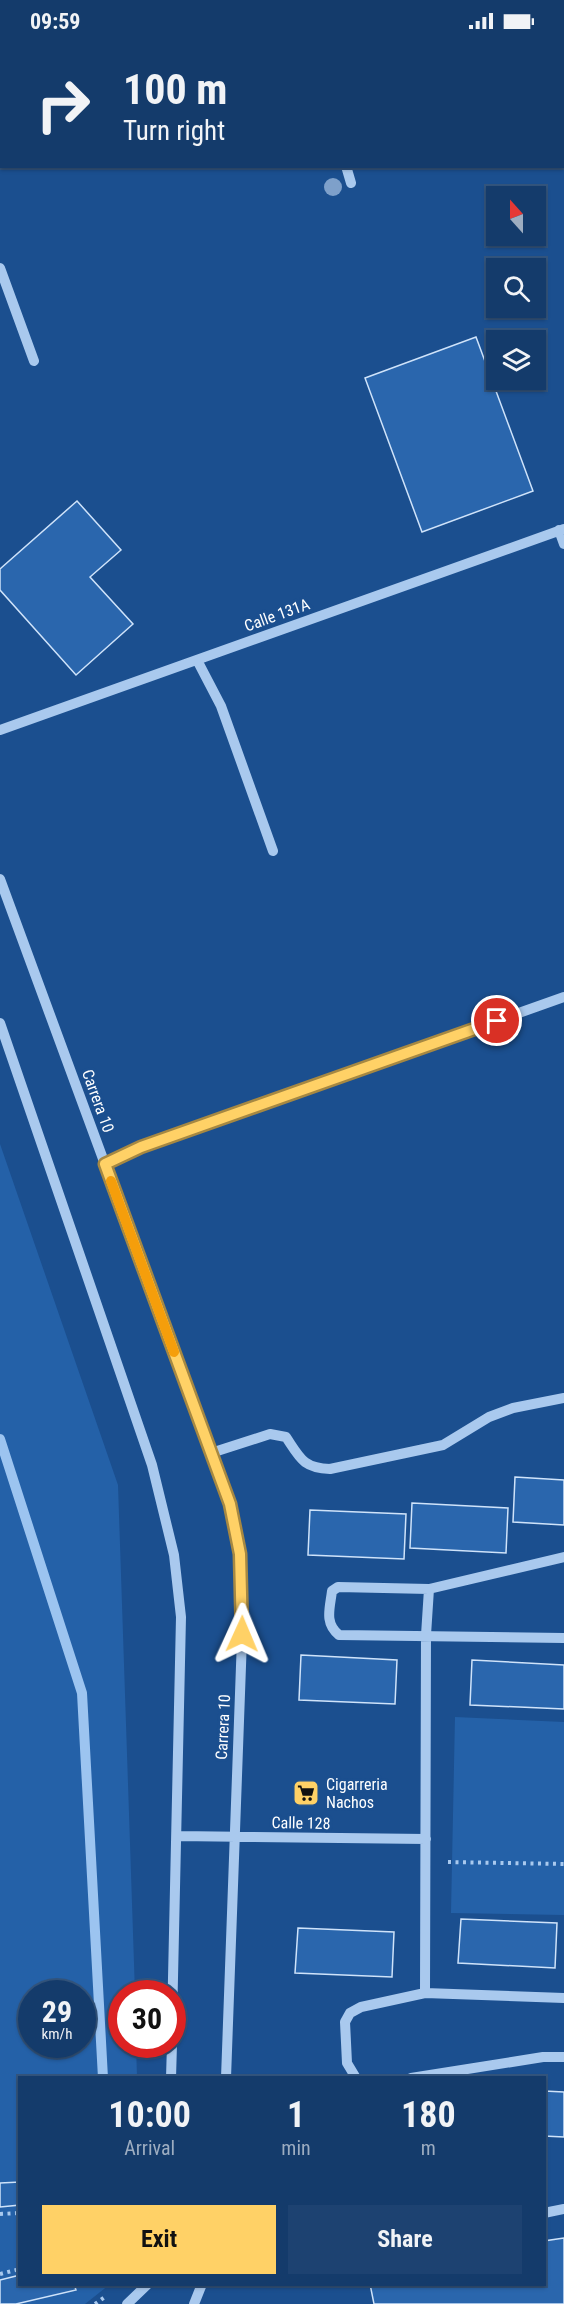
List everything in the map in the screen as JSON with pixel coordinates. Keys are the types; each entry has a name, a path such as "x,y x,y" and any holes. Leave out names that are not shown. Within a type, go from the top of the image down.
{"street":[{"path":"347,168 351,183"},
{"path":"0,268 34,361"},
{"path":"561,530 564,544"},
{"name":"Calle 131A","path":"0,730 561,530"},
{"path":"197,660 221,706 273,851"},
{"name":"Carrera 10","path":"0,879 212,1453 230,1504 240,1554 243,1611 226,2076"},
{"path":"105,1164 141,1147 564,997"},
{"path":"0,1023 152,1465 174,1555 182,1617 173,1980"},
{"path":"212,1453 270,1434 286,1437 302,1460 313,1468 330,1469 442,1445 489,1417 513,1408 564,1398"},
{"path":"564,1557 429,1589 338,1587 332,1591 329,1622 331,1629 339,1635 564,1638"},
{"path":"425,1993 426,1635 429,1589"},
{"name":"Calle 128","path":"177,1836 426,1839"},
{"path":"356,2076 346,2063 345,2022 350,2013 361,2007 425,1993 564,1998"},
{"path":"423,2076 543,2056 564,2057"},
{"path":"171,2076 172,2058"},
{"path":"546,2213 564,2209"},
{"path":"127,2304 146,2286"},
{"path":"194,2304 201,2286"}],"path":[{"path":"426,1862 564,1864"},
{"path":"0,2214 18,2213"},
{"path":"0,2274 18,2270"}],"shaded area":[{"path":"0,1144 118,1485 135,1980 108,1980 108,2058 136,2058 137,2076 18,2076 18,2286 108,2286 85,2304 0,2304"},
{"path":"455,1717 564,1722 564,1915 451,1913"}],"building":[{"path":"476,337 486,364 486,390 496,390 533,491 422,532 365,378"},
{"path":"77,501 121,550 90,577 133,624 76,675 0,590 0,569"},
{"path":"515,1477 564,1480 564,1525 513,1522"},
{"path":"412,1503 508,1508 506,1553 410,1548"},
{"path":"310,1510 406,1514 404,1559 308,1555"},
{"path":"301,1655 397,1660 395,1704 299,1700"},
{"path":"472,1660 564,1665 564,1709 470,1705"},
{"path":"461,1919 557,1923 555,1968 458,1963"},
{"path":"298,1928 394,1932 392,1977 295,1973"},
{"path":"546,2091 564,2092 564,2137 546,2136"},
{"path":"18,2182 18,2205 0,2207 0,2183"},
{"path":"564,2238 564,2304 374,2304 370,2286 546,2286 546,2241"},
{"path":"18,2276 18,2286 75,2286 76,2290 16,2304 0,2304 0,2280"}],"waterway":[{"path":"0,1439 82,1693 103,2076"}],"slow traffic":[{"path":"111,1181 174,1352"}],"place":[{"name":"Cigarreria Nachos","path":"306,1793"}],"route":[{"path":"242,1634 240,1554 230,1504 105,1164 141,1147 497,1021"}]}
